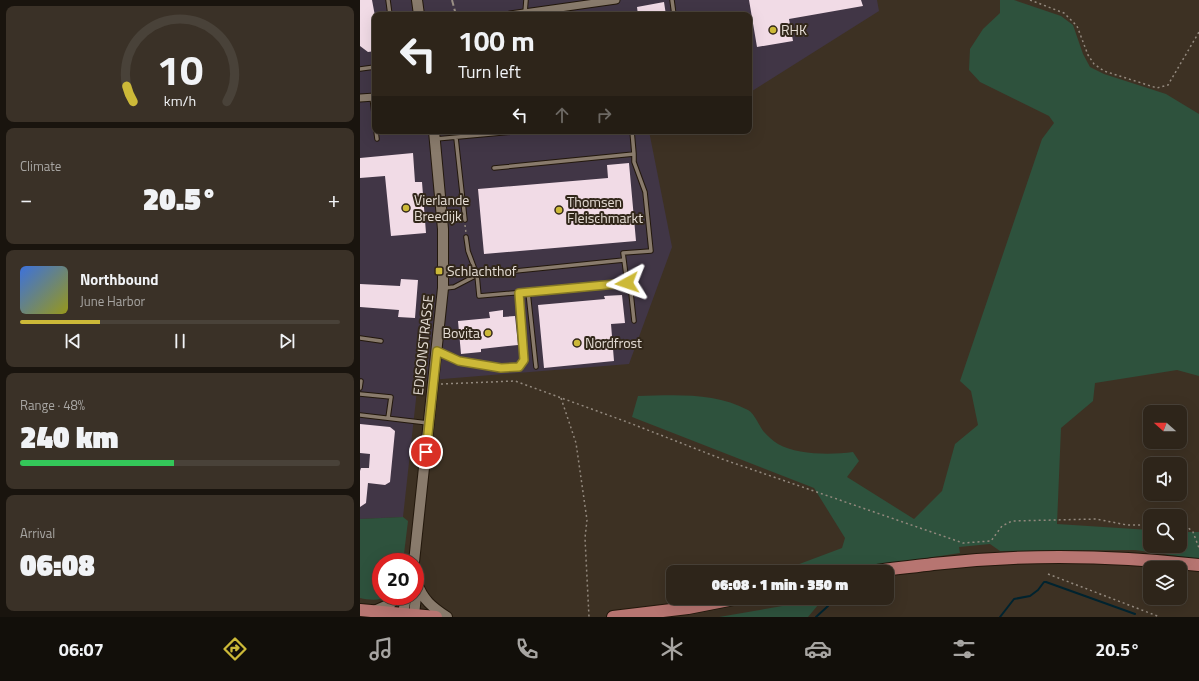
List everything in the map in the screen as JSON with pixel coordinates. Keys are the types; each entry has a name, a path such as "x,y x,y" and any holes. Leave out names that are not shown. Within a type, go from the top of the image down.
{"main road":[{"path":"894,569 983,559 1052,556 1135,559 1198,565"},
{"path":"613,617 703,605"},
{"path":"360,610 436,617"}],"street":[{"path":"416,0 418,12"},
{"path":"532,12 616,0"},
{"path":"360,98 372,97"},
{"name":"EDISONSTRASSE","path":"415,553 444,288 444,229 434,135"},
{"path":"424,599 447,617"},
{"path":"373,612 388,605"},
{"path":"408,605 409,614"},
{"path":"409,614 411,605"}],"lane":[{"path":"388,0 390,12"},
{"path":"525,12 526,0"},
{"path":"672,0 674,12"},
{"path":"360,69 372,67"},
{"path":"376,134 377,138"},
{"path":"434,135 456,138 495,134"},
{"path":"632,134 634,162 646,192 651,251 623,253 627,283 631,293 634,321"},
{"path":"456,138 465,220"},
{"path":"494,168 634,154"},
{"path":"466,237 468,251 477,275 479,296 627,283"},
{"path":"444,288 454,287 477,275 624,260"},
{"path":"528,292 536,367"},
{"path":"437,351 459,361 501,368 519,367 524,360 519,293"},
{"path":"360,338 381,341"},
{"path":"360,388 361,381"},
{"path":"360,394 391,397 388,418"},
{"path":"360,415 429,423"}],"path":[{"path":"1030,0 1064,13 1076,26 1088,55 1094,64 1104,70 1157,88 1168,85 1199,32"},
{"path":"465,220 466,237"},
{"path":"434,384 515,381 561,397 730,462 962,543 991,541 1002,526 1012,521 1096,519 1127,524 1143,525"},
{"path":"561,397 576,443 587,520 588,617"},
{"path":"1187,527 1193,532 1199,548"},
{"path":"1048,574 1160,617"}],"shaded area":[{"path":"360,0 877,0 879,11 752,91 752,12 372,12 372,134 650,134 672,247 629,364 418,381 403,517 360,519"}],"green space":[{"path":"1000,0 1014,0 1061,16 1073,25 1083,54 1090,67 1104,74 1166,94 1199,114 1199,376 1177,370 1095,383 1093,401 1061,428 1057,524 1143,530 1143,551 1000,551 990,544 959,547 960,553 882,565 797,565 842,548 845,538 814,488 632,417 638,396 680,395 708,397 722,400 748,410 755,417 764,432 776,443 786,448 814,453 835,454 853,452 859,461 847,477 914,519 942,491 955,444 978,425 971,391 960,381 1042,139 1054,123 1049,116 980,82 969,70 970,49 983,29 1000,13"},
{"path":"403,517 408,521 404,553 372,553 372,600 360,598 360,519"},
{"path":"1187,532 1199,532 1199,559 1156,553 1187,553"},
{"path":"788,605 818,605 808,617 719,617"}],"building":[{"path":"360,0 372,0 374,12 372,12 372,51 368,52 360,46"},
{"name":"RHK","path":"749,0 861,0 863,6 789,19 793,41 757,47"},
{"path":"664,2 666,12 638,12 637,7"},
{"name":"Vierlande Breedijk","path":"413,153 415,182 422,182 426,233 391,236 385,176 360,178 360,158"},
{"path":"629,163 636,241 484,254 478,189 608,178 607,165"},
{"path":"401,279 418,280 415,318 398,317 399,310 360,307 360,284 400,286"},
{"name":"Nordfrost","path":"622,295 625,323 611,324 614,361 544,368 538,305 605,299 604,296"},
{"name":"Bovita","path":"503,310 503,317 515,316 518,345 481,349 481,352 461,354 458,321 490,318 489,312"},
{"path":"360,424 390,427 395,431 390,482 385,485 368,483 366,503 360,507 360,471 361,468 369,468 370,454 360,453"}],"waterway":[{"path":"1000,617 1014,599 1030,596 1038,590 1044,582 1135,614"},
{"path":"816,617 828,606"}],"railway":[{"path":"452,0 455,12"}],"place":[{"name":"RHK","path":"773,30"},
{"name":"Vierlande Breedijk","path":"406,208"},
{"name":"Thomsen Fleischmarkt","path":"559,210"},
{"name":"Schlachthof","path":"439,271"},
{"name":"Bovita","path":"488,333"},
{"name":"Nordfrost","path":"577,343"}],"route":[{"path":"426,452 437,351 459,361 501,368 519,367 524,360 519,293 627,283"}]}
